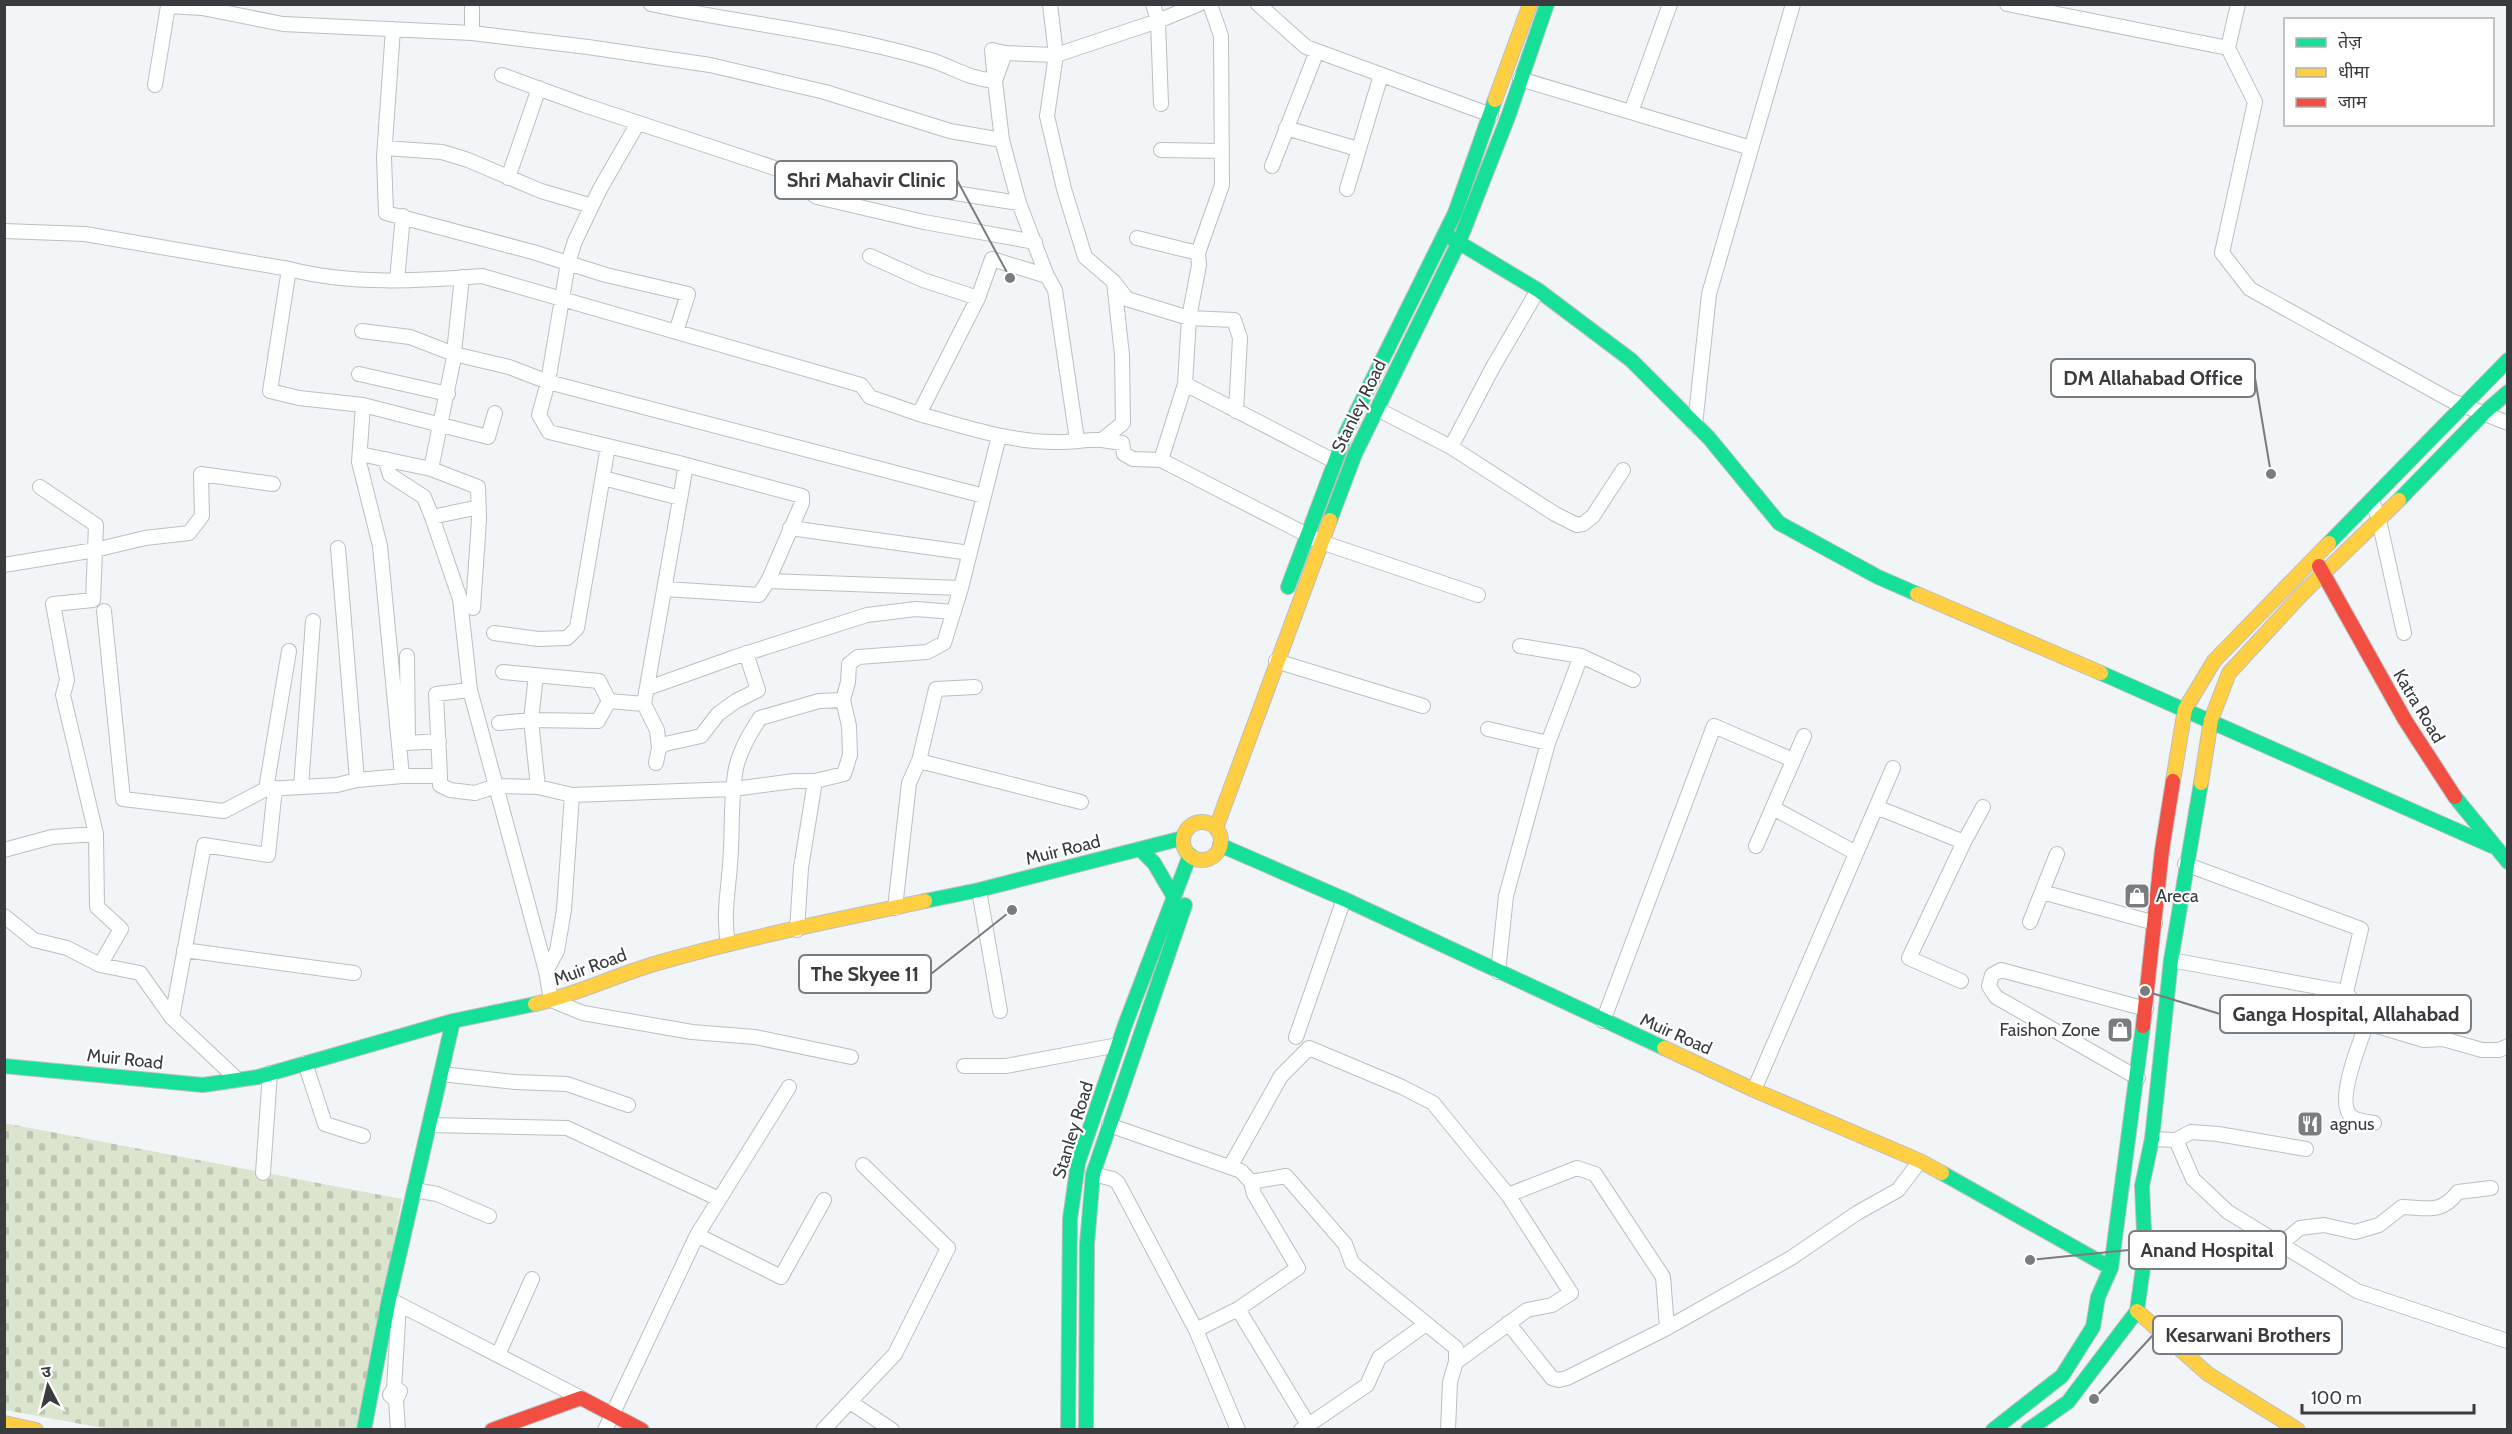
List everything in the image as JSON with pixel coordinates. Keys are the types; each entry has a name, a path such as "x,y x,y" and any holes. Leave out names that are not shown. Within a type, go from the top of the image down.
{"main road":[{"name":"Stanley Road","path":"1283,601 1334,461 1445,234 1491,115 1530,4"},
{"name":"Stanley Road","path":"1211,825 1355,454 1459,242 1508,117 1547,4"},
{"path":"1445,234 1538,290 1630,360 1695,425 1779,524 1878,577 2185,708 2492,846"},
{"path":"1993,1430 2062,1376 2093,1327 2098,1298 2111,1268 2138,1078 2162,849 2185,708 2214,661 2508,360"},
{"path":"2028,1430 2068,1402 2133,1316 2145,1253 2142,1186 2152,1140 2171,960 2185,864 2211,720 2229,673 2302,594 2379,520 2484,412 2508,392"},
{"name":"Katra Road","path":"2314,559 2391,696 2448,789 2492,846 2508,862"},
{"path":"1211,825 1194,824 1189,827 1183,838 1183,844 1196,857 1214,856 1220,845 1221,839 1211,825 1223,768"},
{"name":"Muir Road","path":"4,1066 203,1085 238,1080 453,1021 551,1000 642,967 728,943 979,890 1183,838"},
{"name":"Muir Road","path":"1220,845 1344,899 1754,1090 1920,1161 2111,1268"},
{"path":"1140,849 1154,863 1174,897"},
{"name":"Stanley Road","path":"1068,1430 1068,1258 1074,1183 1078,1163 1118,1045 1174,897 1196,857"},
{"name":"Stanley Road","path":"1086,1430 1087,1244 1093,1174 1196,857"},
{"path":"364,1430 371,1391 394,1302 414,1190 453,1021"},
{"path":"2113,1252 2139,1255 2143,1267"},
{"path":"2096,1312 2103,1324 2133,1316"},
{"path":"2133,1316 2208,1374 2298,1430"},
{"path":"492,1430 581,1398 642,1430"},
{"path":"4,1423 36,1430"}],"street":[{"path":"472,4 472,33"},
{"path":"651,4 690,13 789,28 869,45 935,62 973,79 995,81"},
{"path":"1050,4 1056,55 1047,116 1064,189 1085,257 1114,282 1127,299 1189,318 1234,320 1240,338 1236,411"},
{"path":"1153,4 1158,21 1161,104"},
{"path":"1077,440 1055,290 1047,276 1019,203 1002,140 995,81 1005,53 1056,55 1158,21 1199,4"},
{"path":"1161,460 1185,384 1189,318 1199,265 1198,253 1222,185 1221,36 1210,4"},
{"path":"1258,4 1306,47 1491,115"},
{"path":"1630,112 1670,4"},
{"path":"1695,425 1709,294 1793,4"},
{"path":"2007,4 2228,48"},
{"path":"2238,4 2228,48 2255,102 2222,253 2250,289 2464,406 2508,423"},
{"path":"155,85 168,6 202,8 284,24 472,33 710,65 825,92 950,131 1002,140"},
{"path":"393,29 385,148 386,213 606,275 688,294 676,332"},
{"path":"1272,166 1317,51"},
{"path":"502,75 799,176 820,172 1019,203"},
{"path":"1347,189 1381,75"},
{"path":"1520,80 1751,148"},
{"path":"508,178 539,88"},
{"path":"638,123 575,241 568,263 564,300 539,415 549,432 802,496 802,503 768,581 759,595 665,589"},
{"path":"1286,128 1358,149"},
{"path":"385,148 442,152 468,160 555,196 592,206"},
{"path":"1161,150 1222,151"},
{"path":"805,175 807,189 817,197 924,222 1035,242"},
{"path":"397,280 402,216"},
{"path":"4,231 85,234 289,269 317,276 422,281 482,276 545,292 564,300 861,385 870,397 919,414 999,436 1056,443 1077,440 1122,443 1124,454 1133,459 1161,460 1321,542 1478,595"},
{"path":"1137,238 1198,253"},
{"path":"870,256 923,280 978,298"},
{"path":"919,414 978,298 992,259 1047,276"},
{"path":"289,269 270,391 299,398 363,405 488,437 495,413"},
{"path":"431,469 454,354 462,277"},
{"path":"1102,440 1123,423 1122,355 1114,282"},
{"path":"1451,447 1493,367 1538,290"},
{"path":"362,331 410,337 454,354 509,367 548,382 984,496"},
{"path":"359,374 447,394"},
{"path":"1185,384 1334,461"},
{"path":"363,405 359,462 380,546 402,776"},
{"path":"1377,409 1451,447 1576,525 1583,524 1593,516 1623,470"},
{"path":"470,690 436,694 440,785 450,790 475,793 496,786 538,787 572,795 734,789 794,781 815,781 844,774 850,755 849,726 843,700 848,682 849,664 858,657 927,652 944,643 961,588 999,436"},
{"path":"494,633 538,639 567,638 578,628 608,446"},
{"path":"360,454 431,469 478,487 479,507 473,608"},
{"path":"385,459 390,476 424,497 460,599 470,690 546,970 551,1000 583,1013 692,1032 755,1037 851,1057"},
{"path":"656,763 659,748 657,730 644,704 686,465"},
{"path":"4,565 95,550 145,538 189,533 202,516 201,474 273,484"},
{"path":"603,478 680,498"},
{"path":"40,487 96,525 93,600 53,604 67,680 63,695 96,834 97,907 122,929 100,964"},
{"path":"2372,500 2379,520 2404,633"},
{"path":"432,517 479,507"},
{"path":"790,528 970,553"},
{"path":"338,548 357,780"},
{"path":"768,581 961,588"},
{"path":"648,688 746,653 867,615 916,609 954,612"},
{"path":"104,611 123,799 224,811 271,789 337,785 357,780 402,776 440,776"},
{"path":"301,787 313,621"},
{"path":"1520,646 1581,656 1633,680"},
{"path":"172,1018 204,846 268,855 271,789 289,651"},
{"path":"659,748 665,744 701,736 718,714 736,701 758,690 746,653"},
{"path":"407,656 408,743 439,741"},
{"path":"1498,972 1506,896 1548,743 1581,656"},
{"path":"1276,661 1423,706"},
{"path":"502,672 599,681 609,701"},
{"path":"536,675 531,720 538,787"},
{"path":"895,908 909,783 919,761 936,688 975,687"},
{"path":"728,943 726,893 730,867 736,766 749,735 760,718 819,700 843,700"},
{"path":"609,701 644,704"},
{"path":"499,723 531,720 598,721 609,701"},
{"path":"1603,1021 1714,726 1793,760"},
{"path":"1488,729 1548,743"},
{"path":"1756,846 1804,736"},
{"path":"919,761 1081,802"},
{"path":"1754,1090 1893,768"},
{"path":"797,930 801,868 815,781"},
{"path":"546,970 557,951 564,910 572,795"},
{"path":"1773,807 1856,853"},
{"path":"1876,807 1964,842"},
{"path":"1961,981 1909,957 1983,807"},
{"path":"4,850 52,837 96,834"},
{"path":"2030,922 2057,854"},
{"path":"2185,864 2361,928 2346,992"},
{"path":"979,890 1000,1011"},
{"path":"2042,892 2155,923"},
{"path":"1296,1037 1344,899"},
{"path":"4,916 34,940 67,948 100,964 140,973 172,1018 238,1080"},
{"path":"184,950 354,973"},
{"path":"2171,960 2346,992 2367,1023 2424,1040 2443,1039 2482,1050 2499,1050 2508,1046"},
{"path":"2138,1078 1996,997 1989,986 1992,975 2001,970 2146,1009"},
{"path":"2367,1023 2350,1077 2346,1105 2353,1118 2374,1123"},
{"path":"964,1066 1006,1066 1118,1045"},
{"path":"1230,1167 1281,1076 1309,1048 1402,1087 1433,1104 1509,1195 1571,1293 1552,1305 1527,1310 1456,1362"},
{"path":"305,1063 325,1124 363,1136"},
{"path":"263,1173 270,1073"},
{"path":"441,1074 515,1082 567,1084 628,1105"},
{"path":"604,1430 697,1236 789,1087"},
{"path":"429,1125 567,1128 719,1199"},
{"path":"1109,1125 1241,1171 1251,1182 1254,1194 1298,1268 1238,1309 1196,1330"},
{"path":"2152,1140 2176,1140 2191,1132 2306,1149"},
{"path":"2176,1140 2193,1179 2228,1212 2357,1291 2507,1341"},
{"path":"1508,1323 1552,1378 1559,1380 1667,1328 1791,1258 1857,1213 1898,1190 1920,1161"},
{"path":"823,1430 896,1354 948,1248 863,1165"},
{"path":"1509,1195 1577,1168 1594,1174 1663,1277 1667,1328"},
{"path":"1093,1174 1113,1179 1118,1183 1196,1330 1238,1430"},
{"path":"1251,1182 1286,1176 1345,1244 1352,1263 1456,1348 1456,1362 1450,1382 1448,1430"},
{"path":"2281,1244 2300,1228 2324,1225 2355,1232 2379,1225 2402,1207 2436,1209 2450,1203 2458,1192 2491,1188"},
{"path":"414,1190 437,1194 489,1216"},
{"path":"697,1236 781,1277 824,1200"},
{"path":"498,1355 532,1279"},
{"path":"398,1430 393,1394 394,1302 581,1398"},
{"path":"1238,1309 1305,1428 1367,1385 1379,1358 1426,1324"},
{"path":"371,1391 393,1394"},
{"path":"850,1402 892,1430"}],"green space":[{"path":"4,1123 402,1199 358,1429 108,1429 5,1410"}],"traffic: fast":[{"path":"1330,520 1355,454 1459,242 1508,117 1547,4"},
{"path":"1288,587 1346,433 1455,213 1495,100"},
{"path":"1448,236 1538,290 1631,360 1709,438 1779,523 1878,577 1917,594"},
{"path":"2329,543 2508,360"},
{"path":"2399,500 2484,413 2508,392"},
{"path":"2101,673 2492,846"},
{"path":"2028,1430 2068,1402 2137,1311 2145,1253 2142,1186 2152,1139 2171,960 2201,783"},
{"path":"2455,797 2508,862"},
{"path":"925,901 979,890 1183,838"},
{"path":"1220,845 1344,899 1664,1048"},
{"path":"1140,849 1154,863 1174,897"},
{"path":"1068,1430 1070,1219 1078,1163 1125,1025 1190,855"},
{"path":"1086,1430 1087,1244 1093,1174 1185,905"},
{"path":"4,1066 203,1085 258,1077 453,1021 535,1004"},
{"path":"364,1430 389,1299 453,1021"},
{"path":"1993,1430 2062,1376 2093,1327 2098,1297 2111,1268 2143,1026"},
{"path":"1942,1173 2111,1268"}],"traffic: slow":[{"path":"1495,100 1530,4"},
{"path":"2201,783 2211,720 2229,673 2302,594 2399,500"},
{"path":"1216,828 1330,520"},
{"path":"2173,781 2185,709 2214,661 2329,543"},
{"path":"1917,594 2101,673"},
{"path":"1202,822 1215,828 1221,841 1215,854 1202,860 1189,854 1183,841 1189,828 1202,822"},
{"path":"535,1004 694,953 925,901"},
{"path":"1664,1048 1754,1090 1920,1161 1942,1173"},
{"path":"2137,1311 2208,1374 2298,1430"},
{"path":"4,1423 36,1430"}],"traffic: jam":[{"path":"2319,566 2405,720 2455,797"},
{"path":"2143,1026 2162,850 2173,781"},
{"path":"492,1430 581,1398 642,1430"}],"place":[{"name":"Shri Mahavir Clinic","path":"1010,278"},
{"name":"DM Allahabad Office","path":"2271,474"},
{"name":"Areca","path":"2137,896"},
{"name":"The Skyee 11","path":"1012,910"},
{"name":"Ganga Hospital, Allahabad","path":"2145,991"},
{"name":"Faishon Zone","path":"2120,1030"},
{"name":"agnus","path":"2310,1124"},
{"name":"Anand Hospital","path":"2030,1260"},
{"name":"Kesarwani Brothers","path":"2094,1399"}]}
